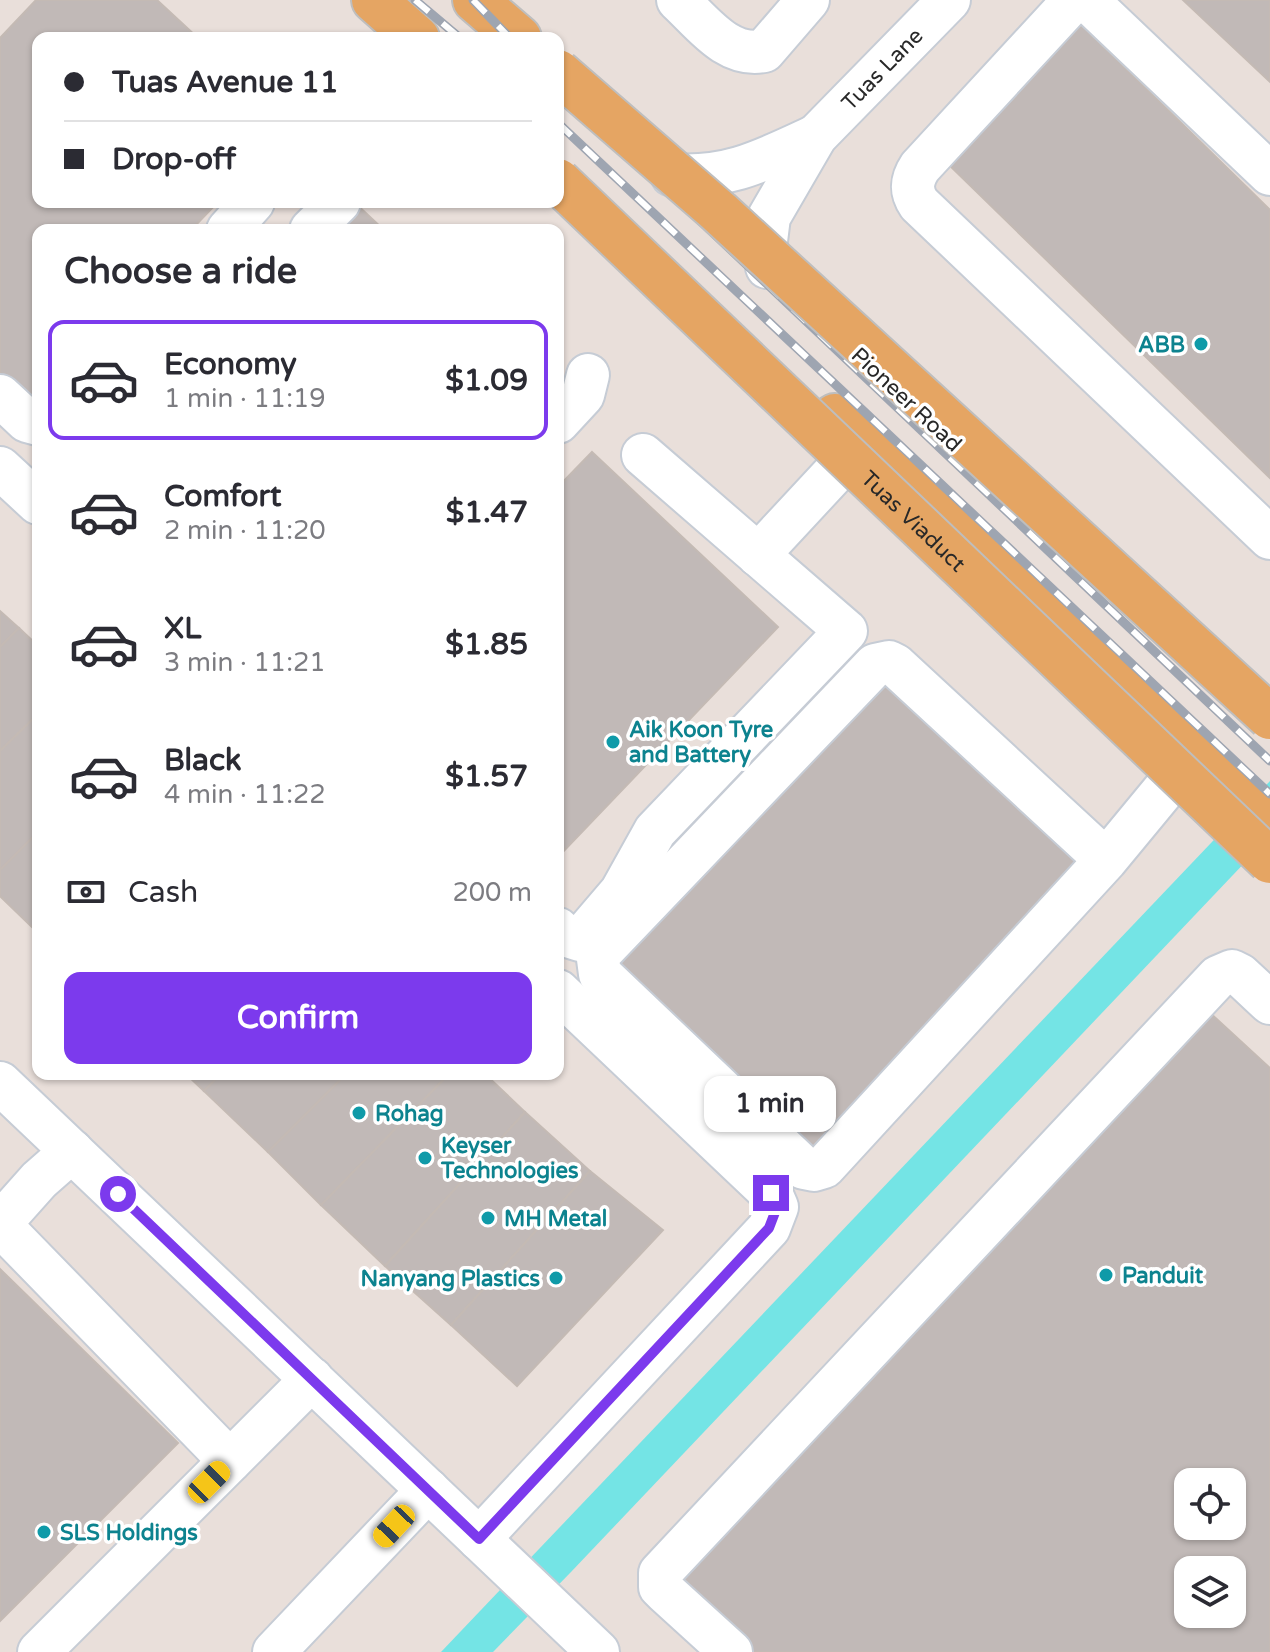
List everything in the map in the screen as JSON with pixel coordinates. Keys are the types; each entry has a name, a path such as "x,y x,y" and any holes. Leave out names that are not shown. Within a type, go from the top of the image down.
{"main road":[{"path":"371,0 402,32"},
{"path":"371,0 410,32"},
{"path":"475,0 512,32"},
{"path":"516,0 545,32"},
{"name":"Pioneer Road","path":"564,54 672,175 767,267 1270,737"},
{"path":"564,77 719,212 1270,717"},
{"path":"564,169 863,442 1270,822"},
{"name":"Tuas Viaduct","path":"564,187 1270,861"}],"street":[{"path":"678,0 729,47 753,53 764,51 808,0"},
{"name":"Tuas Lane","path":"767,267 769,217 816,136 949,0"},
{"path":"1074,0 920,167 914,177 914,197 1270,538"},
{"path":"1087,0 1270,174"},
{"name":"Tuas Lane","path":"672,175 698,177 728,173 816,136"},
{"path":"233,224 248,208"},
{"path":"317,224 333,208"},
{"path":"564,416 583,395 588,375"},
{"path":"0,396 32,422"},
{"path":"758,555 863,442"},
{"path":"564,935 580,940 589,931 621,892 655,831 846,631 643,455"},
{"path":"0,468 32,497"},
{"path":"1106,860 895,665 882,662 875,665 600,953 598,967 600,974 804,1168 819,1169 1106,860 1163,791 1201,757"},
{"path":"731,1652 660,1587 660,1573 1218,977 1232,971 1240,975 1270,1003"},
{"path":"479,1539 769,1228 777,1207 771,1193 564,997"},
{"path":"0,1083 598,1652"},
{"path":"72,1151 39,1180 6,1217 6,1231 230,1461"},
{"path":"39,1652 312,1379"},
{"path":"274,1652 428,1490"}],"water":[{"path":"1270,781 1270,836 571,1572 493,1652 441,1652"}],"building":[{"path":"36,0 157,0 192,32 32,32 32,208 212,208 197,224 32,224 32,399 28,403 0,377 0,38"},
{"path":"1183,0 1270,0 1270,82"},
{"name":"ABB","path":"1079,23 1270,210 1270,478 944,160"},
{"path":"348,208 360,208 378,224 331,224"},
{"name":"Aik Koon Tyre and Battery","path":"592,452 778,627 564,851 564,481"},
{"path":"0,611 19,628 0,647"},
{"path":"19,628 32,640 32,720 0,751 0,647"},
{"path":"876,677 1085,869 814,1158 606,965"},
{"path":"32,720 32,838 0,870 0,751"},
{"path":"32,838 32,927 0,896 0,870"},
{"name":"Panduit","path":"1196,1000 1270,1068 1270,1652 747,1652 663,1575"},
{"path":"192,1080 215,1080 204,1091"},
{"path":"215,1080 340,1080 268,1152 204,1091"},
{"name":"Rohag","path":"340,1080 443,1080 321,1205 268,1152"},
{"name":"Keyser Technologies","path":"443,1080 491,1080 525,1112 385,1266 321,1205"},
{"name":"MH Metal","path":"525,1112 590,1171 451,1325 385,1266"},
{"name":"Nanyang Plastics","path":"590,1171 663,1230 517,1386 451,1325"},
{"name":"SLS Holdings","path":"0,1269 178,1443 0,1621"}],"railway":[{"path":"415,0 453,32"},
{"path":"473,0 504,32"},
{"path":"564,92 1270,761"},
{"path":"564,129 1270,794"}],"place":[{"name":"ABB","path":"1201,344"},
{"name":"Aik Koon Tyre and Battery","path":"613,742"},
{"name":"Rohag","path":"359,1113"},
{"name":"Keyser Technologies","path":"425,1158"},
{"name":"MH Metal","path":"488,1218"},
{"name":"Panduit","path":"1106,1275"},
{"name":"Nanyang Plastics","path":"556,1278"},
{"name":"SLS Holdings","path":"44,1532"}],"route":[{"path":"118,1194 479,1539 769,1228 777,1207 771,1193"}]}
